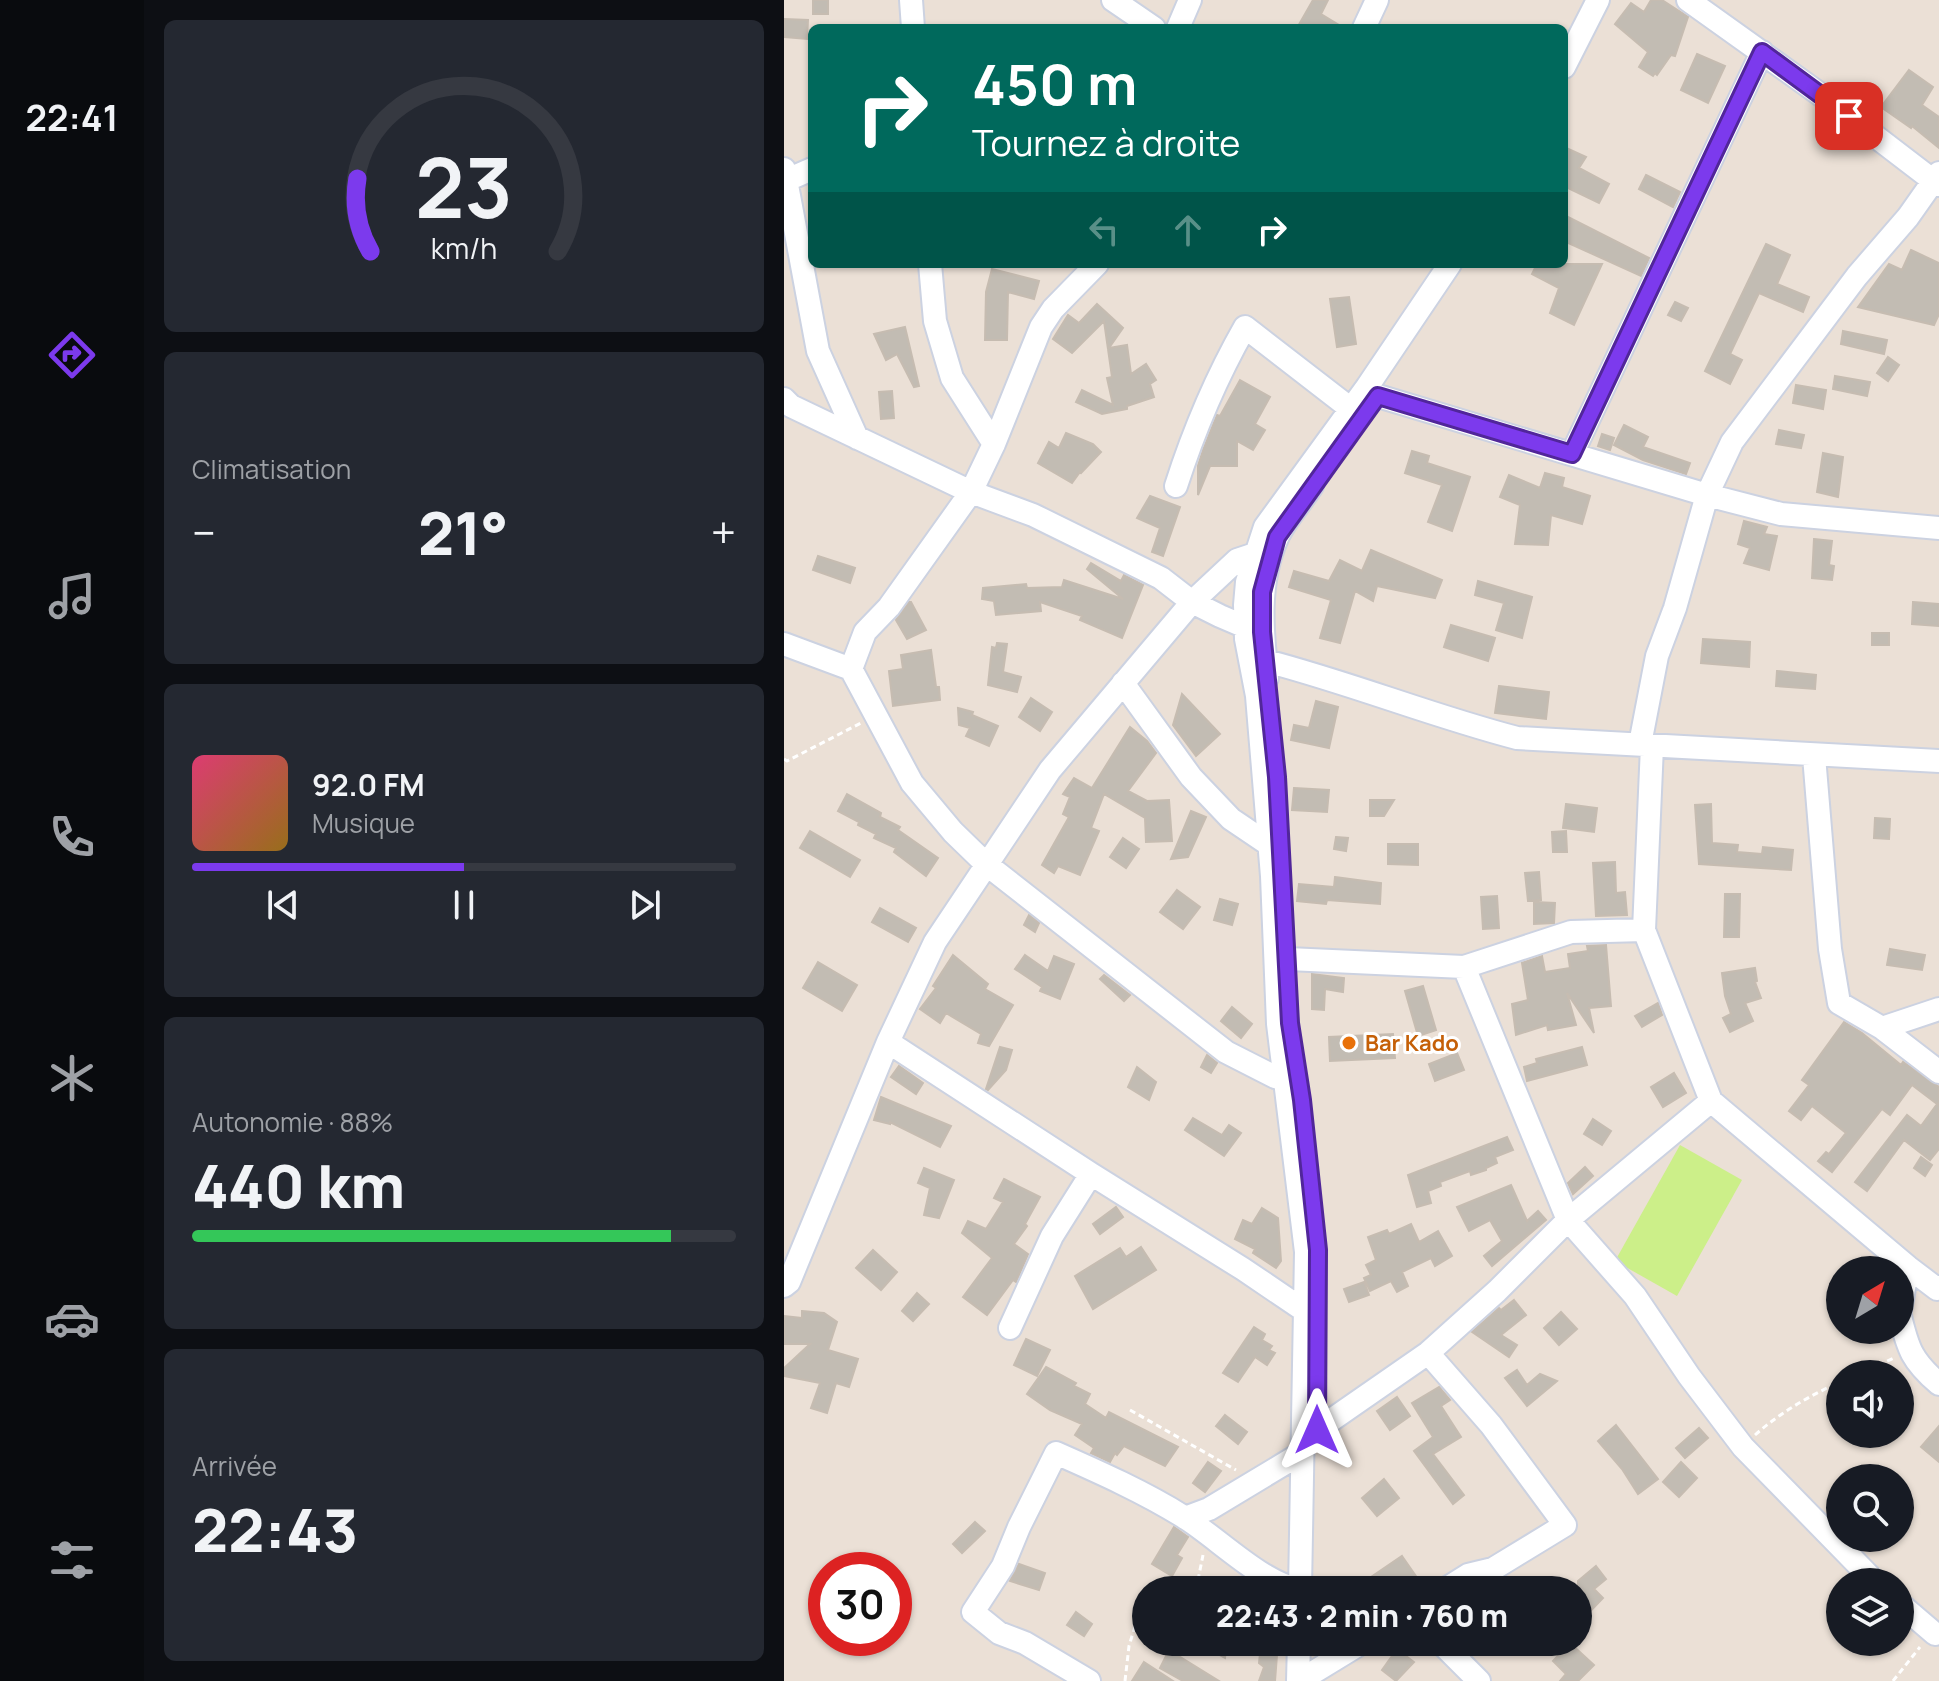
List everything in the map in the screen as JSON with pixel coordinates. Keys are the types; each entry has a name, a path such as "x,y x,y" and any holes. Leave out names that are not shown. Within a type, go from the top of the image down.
{"street":[{"path":"911,0 913,24"},
{"path":"1113,0 1148,24"},
{"path":"1180,24 1190,0"},
{"path":"1366,24 1377,0"},
{"path":"1568,32 1584,0"},
{"path":"1568,59 1598,0"},
{"path":"1688,0 1937,179 1857,276 1732,442 1707,495 1675,608 1657,656 1646,745 1644,930 1711,1101 1895,1256"},
{"path":"1572,454 1762,52"},
{"path":"808,170 785,174 818,351 857,438"},
{"path":"930,268 935,321 952,378 994,444"},
{"path":"851,669 865,632 889,607 971,492 994,444 1041,327 1053,309 1093,268"},
{"path":"1300,1576 1306,1252 1278,1024 1277,958 1254,630 1247,582 1265,527 1416,318 1447,268"},
{"path":"1314,1576 1318,1250 1302,1100 1290,1023 1277,777 1266,661 1254,630 1277,537 1378,396 1461,268"},
{"path":"1176,486 1220,372 1245,327 1351,409"},
{"path":"1378,396 1707,495 1781,514 1939,528"},
{"path":"786,408 971,492 1033,515 1161,578 1192,602 1254,630"},
{"path":"784,1286 789,1282 888,1042 935,942 1050,770 1192,602 1237,560 1255,554"},
{"path":"784,644 851,669 912,783 953,832 986,864 1226,1052 1284,1079"},
{"path":"1266,661 1387,697 1455,722 1517,738 1939,761"},
{"path":"1123,683 1191,777 1231,819 1268,844"},
{"path":"1814,756 1830,949 1839,1003 1882,1028 1939,1072"},
{"path":"1288,959 1464,967 1571,932 1644,930"},
{"path":"1464,967 1568,1220 1635,1296 1689,1376 1743,1447 1861,1568"},
{"path":"1882,1028 1939,1009"},
{"path":"888,1042 1305,1311"},
{"path":"1317,1430 1428,1353 1497,1291 1568,1220 1711,1101"},
{"path":"1010,1328 1052,1236 1091,1174"},
{"path":"1914,1272 1937,1289 1939,1287"},
{"path":"1907,1344 1926,1373 1939,1384"},
{"path":"1428,1353 1491,1425 1565,1525 1493,1569 1466,1576"},
{"path":"1089,1681 1025,1643 999,1633 973,1612 1003,1566 1056,1453 1185,1518 1269,1576"},
{"path":"1185,1518 1209,1509 1256,1482 1292,1456 1302,1453"},
{"path":"1914,1616 1935,1634"},
{"path":"1302,1656 1308,1678"},
{"path":"1308,1678 1312,1656"},
{"path":"1308,1678 1342,1656"},
{"path":"1454,1656 1479,1681"}],"path":[{"path":"784,759 787,761 875,716"},
{"path":"1888,1360 1908,1350"},
{"path":"1743,1447 1773,1419 1826,1388"},
{"path":"1130,1410 1256,1482"},
{"path":"1199,1576 1207,1534"},
{"path":"1893,1681 1909,1657 1935,1634"},
{"path":"1125,1681 1132,1636"}],"green space":[{"path":"1680,1145 1742,1180 1677,1296 1615,1261"}],"building":[{"path":"813,0 828,0 828,14 813,14"},
{"path":"1313,0 1328,0 1321,14 1337,24 1299,24"},
{"path":"1651,0 1662,0 1688,17 1675,56 1671,55 1653,76 1639,67 1648,52 1615,24 1631,3 1644,12"},
{"path":"784,19 808,20 807,39 784,37"},
{"path":"1697,54 1725,66 1708,103 1681,90"},
{"path":"1909,70 1933,87 1922,105 1939,117 1939,148 1881,107"},
{"path":"1568,149 1586,157 1579,168 1609,184 1599,203 1568,188"},
{"path":"1646,175 1680,192 1673,207 1639,189"},
{"path":"1568,217 1649,258 1641,276 1568,243"},
{"path":"1766,244 1790,255 1777,284 1809,297 1803,312 1759,293 1730,354 1742,360 1730,384 1705,371"},
{"path":"1911,250 1939,263 1939,314 1934,325 1858,307 1889,264 1902,270"},
{"path":"1602,264 1574,325 1550,313 1559,288 1532,274 1535,268"},
{"path":"992,269 1039,281 1034,299 1008,292 1007,340 985,340 986,292"},
{"path":"1349,297 1356,344 1337,347 1330,299"},
{"path":"1675,302 1688,308 1681,321 1668,315"},
{"path":"1097,304 1123,328 1109,348 1127,345 1131,374 1146,364 1156,380 1150,384 1154,397 1127,406 1127,409 1102,414 1076,402 1082,390 1113,405 1107,378 1112,377 1104,321 1072,353 1053,339 1068,315 1079,323"},
{"path":"905,327 919,386 914,387 897,354 886,360 874,334"},
{"path":"1843,331 1887,340 1884,354 1841,344"},
{"path":"1888,357 1899,365 1888,381 1877,373"},
{"path":"1835,376 1870,382 1867,396 1833,389"},
{"path":"1240,380 1270,397 1255,424 1265,430 1253,450 1237,441 1237,466 1210,466 1198,495 1198,466 1203,450 1217,415 1220,416"},
{"path":"1796,385 1826,390 1823,409 1793,403"},
{"path":"892,391 894,418 881,419 879,392"},
{"path":"1624,425 1648,437 1643,447 1690,463 1686,474 1643,460 1614,445"},
{"path":"1779,430 1804,435 1801,448 1776,444"},
{"path":"1066,433 1093,444 1101,452 1072,483 1038,463 1049,442 1059,448"},
{"path":"1602,434 1614,438 1610,450 1598,446"},
{"path":"1412,451 1429,456 1427,463 1470,477 1452,531 1428,522 1442,485 1405,473"},
{"path":"1823,453 1843,457 1838,497 1817,492"},
{"path":"1545,473 1564,478 1562,487 1590,496 1582,524 1551,515 1548,545 1515,544 1520,505 1500,497 1509,475 1540,488"},
{"path":"1150,496 1180,507 1163,556 1152,552 1160,528 1137,518"},
{"path":"1744,521 1767,527 1764,534 1777,536 1769,570 1744,563 1750,548 1738,544"},
{"path":"1814,539 1832,541 1829,565 1834,566 1832,580 1812,578"},
{"path":"1371,550 1442,580 1435,598 1377,586 1373,601 1355,591 1340,643 1320,638 1331,600 1289,587 1294,571 1329,581 1340,560 1362,571"},
{"path":"818,556 855,568 850,583 813,570"},
{"path":"1091,563 1121,581 1124,575 1143,585 1122,638 1080,620 1082,616 1040,602 1041,611 996,615 994,601 982,599 983,588 1026,584 1027,588 1062,587 1064,580 1123,599 1087,569"},
{"path":"1478,581 1532,597 1522,638 1496,630 1504,603 1475,595"},
{"path":"909,602 926,630 907,639 896,620"},
{"path":"1913,602 1939,604 1939,626 1912,624"},
{"path":"1451,625 1495,638 1488,661 1444,647"},
{"path":"1872,633 1889,633 1889,645 1872,645"},
{"path":"1703,639 1750,642 1749,667 1701,663"},
{"path":"997,643 1007,644 1003,672 1021,677 1017,692 988,685 992,647 996,648"},
{"path":"931,650 940,700 893,706 889,671 903,669 901,655"},
{"path":"1777,671 1816,675 1815,689 1776,686"},
{"path":"1499,686 1549,692 1546,719 1495,713"},
{"path":"1182,694 1220,734 1196,756 1173,725"},
{"path":"1031,698 1052,712 1040,731 1019,717"},
{"path":"1316,701 1338,707 1329,748 1291,740 1294,725 1309,728"},
{"path":"958,708 973,712 972,715 998,726 989,746 966,736 970,728 959,725"},
{"path":"1130,727 1156,753 1128,791 1147,801 1169,800 1172,841 1146,842 1145,818 1104,794 1091,828 1099,831 1080,875 1058,866 1054,873 1042,865 1069,817 1063,814 1070,797 1063,794 1074,778 1092,788"},
{"path":"1294,788 1329,790 1327,812 1292,810"},
{"path":"847,794 881,813 880,817 900,827 898,830 938,858 926,876 894,852 896,848 874,838 876,834 838,811"},
{"path":"1370,800 1394,800 1384,816 1370,816"},
{"path":"1566,804 1597,808 1594,832 1563,828"},
{"path":"1711,804 1712,843 1738,845 1737,852 1762,854 1763,847 1793,850 1791,870 1699,864 1695,805"},
{"path":"1191,811 1206,817 1188,857 1171,859"},
{"path":"1875,818 1890,819 1889,839 1874,838"},
{"path":"810,831 860,860 850,877 800,848"},
{"path":"1566,831 1567,852 1553,852 1552,832"},
{"path":"1336,837 1348,838 1346,851 1334,849"},
{"path":"1123,838 1139,849 1126,868 1110,857"},
{"path":"1388,844 1418,844 1418,865 1388,864"},
{"path":"1615,862 1616,893 1625,892 1627,915 1596,916 1593,863"},
{"path":"1539,872 1541,900 1528,901 1525,873"},
{"path":"1335,877 1381,883 1380,904 1297,901 1299,884 1334,887"},
{"path":"1177,890 1200,907 1183,929 1160,912"},
{"path":"1725,894 1740,894 1739,937 1724,937"},
{"path":"1497,896 1499,928 1483,929 1481,897"},
{"path":"1220,899 1238,904 1232,925 1214,920"},
{"path":"1534,902 1555,903 1554,923 1534,924"},
{"path":"880,908 916,928 908,942 872,922"},
{"path":"1029,915 1039,923 1035,932 1024,925"},
{"path":"1606,945 1611,1006 1589,1008 1594,1033 1567,993 1576,1025 1548,1030 1547,1025 1516,1035 1512,1004 1528,1000 1522,963 1542,956 1545,972 1570,968 1568,954 1588,951 1587,946"},
{"path":"1890,949 1925,955 1922,970 1887,965"},
{"path":"953,955 988,984 985,989 1013,1005 989,1046 978,1043 981,1034 946,1013 940,1023 920,1009 936,988 933,986"},
{"path":"1025,955 1048,971 1054,956 1074,964 1060,999 1040,991 1042,987 1015,969"},
{"path":"818,962 857,985 842,1011 803,988"},
{"path":"1755,968 1755,982 1761,998 1745,1003 1753,1021 1730,1032 1723,1018 1731,1014 1722,973"},
{"path":"1312,974 1344,978 1343,992 1325,989 1324,1010 1312,1009"},
{"path":"1104,975 1130,995 1124,1001 1100,979"},
{"path":"1423,986 1436,1030 1418,1036 1405,991"},
{"path":"1658,1003 1662,1015 1642,1027 1635,1016"},
{"path":"1232,1007 1252,1024 1241,1038 1221,1021"},
{"path":"1844,1022 1901,1065 1903,1062 1939,1087 1939,1149 1930,1160 1904,1140 1867,1191 1855,1182 1907,1115 1921,1126 1937,1104 1912,1085 1890,1115 1882,1109 1832,1172 1818,1161 1826,1152 1829,1154 1846,1133 1812,1106 1801,1120 1789,1111 1809,1085 1802,1080"},
{"path":"1393,1034 1395,1058 1330,1061 1329,1037"},
{"path":"1000,1047 1012,1050 1006,1070 988,1090 986,1089"},
{"path":"1582,1047 1587,1065 1527,1081 1524,1067 1537,1063 1536,1059"},
{"path":"1457,1053 1464,1070 1435,1081 1429,1064"},
{"path":"1207,1055 1217,1063 1211,1073 1201,1067"},
{"path":"899,1066 923,1083 916,1094 891,1077"},
{"path":"1137,1067 1156,1082 1149,1100 1128,1087"},
{"path":"1674,1073 1686,1093 1663,1107 1651,1087"},
{"path":"881,1097 951,1126 940,1147 890,1122 874,1120"},
{"path":"1193,1118 1222,1135 1229,1125 1241,1133 1224,1156 1185,1130"},
{"path":"1593,1119 1611,1131 1602,1145 1584,1134"},
{"path":"1507,1137 1513,1150 1495,1157 1497,1163 1471,1175 1470,1171 1440,1182 1441,1186 1428,1191 1431,1203 1417,1207 1408,1175"},
{"path":"1921,1157 1932,1165 1925,1176 1914,1168"},
{"path":"1585,1167 1593,1176 1573,1194 1568,1183"},
{"path":"924,1168 954,1180 939,1218 924,1215 930,1188 918,1183"},
{"path":"1004,1179 1040,1197 1025,1224 1027,1226 1014,1244 1028,1254 1016,1282 1013,1280 987,1315 963,1297 992,1258 962,1233 968,1221 986,1229 1003,1202 994,1198"},
{"path":"1511,1185 1527,1221 1538,1211 1546,1220 1492,1266 1484,1256 1502,1241 1490,1220 1469,1231 1457,1207"},
{"path":"1116,1207 1123,1217 1100,1234 1093,1224"},
{"path":"1262,1208 1278,1218 1281,1261 1276,1268 1253,1253 1255,1249 1235,1239 1243,1220 1252,1224"},
{"path":"1411,1224 1419,1242 1438,1231 1452,1256 1435,1266 1431,1258 1402,1272 1408,1286 1397,1292 1391,1281 1370,1291 1364,1278 1371,1275 1366,1265 1376,1260 1368,1237 1387,1230 1389,1234"},
{"path":"1141,1247 1156,1270 1093,1309 1075,1276 1120,1248 1126,1257"},
{"path":"873,1250 897,1272 881,1290 856,1268"},
{"path":"1364,1282 1369,1295 1349,1302 1344,1289"},
{"path":"917,1293 929,1304 913,1321 902,1311"},
{"path":"1514,1300 1526,1315 1501,1335 1517,1345 1509,1357 1472,1332 1499,1308 1501,1310"},
{"path":"802,1311 824,1313 837,1322 828,1350 858,1359 849,1387 836,1383 827,1413 811,1408 820,1383 784,1376 784,1368 810,1344 784,1344 784,1316 802,1318"},
{"path":"1561,1312 1577,1329 1559,1345 1544,1328"},
{"path":"1254,1327 1265,1334 1262,1340 1272,1346 1269,1350 1275,1353 1267,1365 1255,1357 1238,1382 1223,1373"},
{"path":"1026,1339 1050,1350 1037,1376 1014,1365"},
{"path":"1046,1367 1090,1394 1085,1404 1106,1418 1109,1412 1178,1447 1165,1466 1124,1446 1110,1462 1091,1453 1094,1448 1075,1435 1082,1424 1050,1410 1027,1394"},
{"path":"1517,1370 1527,1385 1540,1374 1557,1381 1527,1406 1505,1378"},
{"path":"1439,1387 1450,1400 1441,1406 1461,1437 1433,1454 1464,1495 1453,1504 1414,1451 1433,1437 1412,1403"},
{"path":"1397,1397 1410,1416 1390,1430 1377,1411"},
{"path":"1225,1415 1247,1432 1238,1444 1216,1426"},
{"path":"1616,1425 1658,1479 1638,1494 1598,1441"},
{"path":"1939,1426 1939,1462 1921,1447"},
{"path":"1699,1428 1708,1438 1685,1458 1676,1448"},
{"path":"1208,1462 1221,1471 1205,1492 1193,1483"},
{"path":"1681,1462 1697,1478 1679,1497 1663,1482"},
{"path":"1384,1479 1399,1498 1377,1516 1362,1498"},
{"path":"975,1522 985,1531 962,1553 953,1544"},
{"path":"1174,1527 1188,1537 1177,1555 1182,1558 1172,1576 1152,1564"},
{"path":"1402,1556 1416,1576 1373,1576"},
{"path":"1019,1564 1045,1573 1039,1590 1010,1581"},
{"path":"1596,1566 1606,1579 1594,1589 1603,1598 1592,1609 1592,1576 1584,1576"},
{"path":"1076,1612 1092,1624 1084,1636 1067,1625"},
{"path":"1166,1656 1179,1656 1219,1681 1183,1681 1160,1668"},
{"path":"1260,1656 1277,1656 1275,1681 1259,1681 1264,1667 1259,1663"},
{"path":"1392,1656 1406,1656 1414,1662 1396,1681 1382,1670"},
{"path":"1558,1656 1584,1656 1594,1665 1578,1681 1560,1681 1566,1674 1553,1661"},
{"path":"1144,1662 1173,1681 1132,1681"}],"place":[{"name":"Bar Kado","path":"1349,1043"}],"route":[{"path":"1317,1430 1318,1250 1302,1100 1290,1023 1277,777 1262,632 1262,592 1277,537 1378,396 1572,454 1762,52 1849,116"}]}
